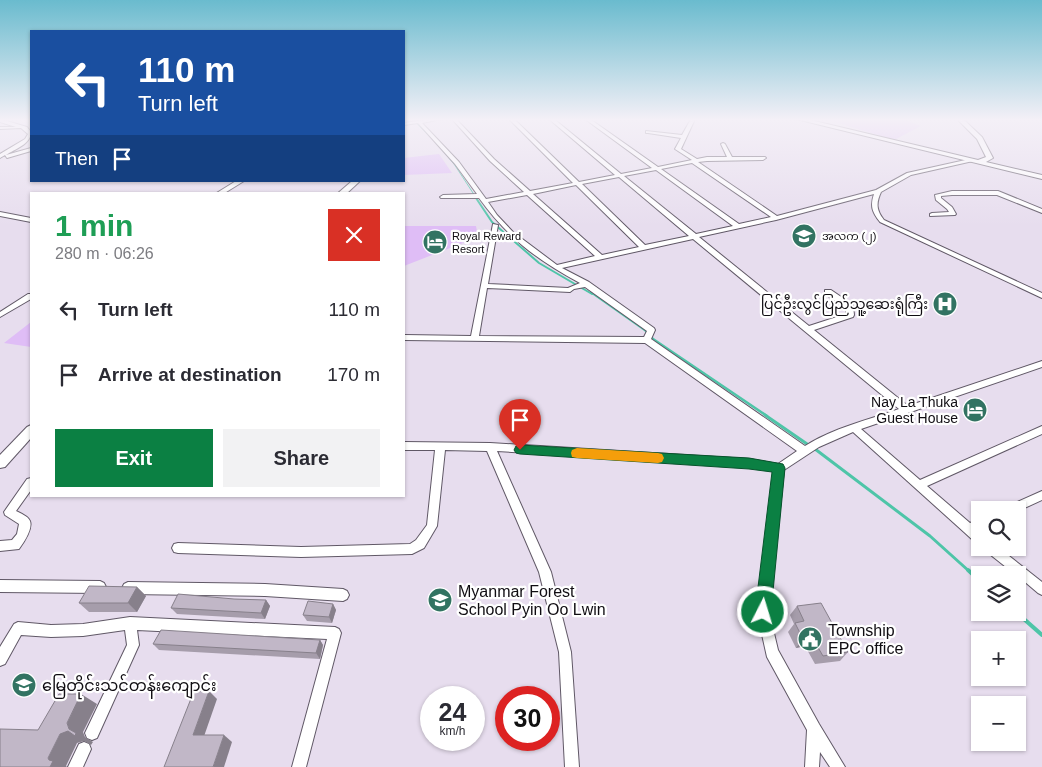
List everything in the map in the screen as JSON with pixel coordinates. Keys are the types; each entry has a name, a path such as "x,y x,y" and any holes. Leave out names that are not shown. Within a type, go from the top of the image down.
{"street":[{"path":"449,155 495,216 511,233 550,264 651,330 649,337"},
{"path":"487,155 601,258"},
{"path":"547,155 644,248"},
{"path":"594,155 906,410"},
{"path":"636,155 739,227"},
{"path":"686,155 776,218"},
{"path":"944,155 1042,177"},
{"path":"988,155 1005,169"},
{"path":"485,201 695,161 764,158"},
{"path":"557,267 776,218 878,191 909,174 990,158"},
{"path":"222,192 239,182"},
{"path":"343,192 356,182"},
{"path":"878,191 874,202 874,211 882,221 1042,296"},
{"path":"932,215 953,214 950,208 938,199 938,195 952,192 998,193 1042,211"},
{"path":"443,197 480,196"},
{"path":"0,214 30,220"},
{"path":"474,339 495,224"},
{"path":"483,286 570,290 571,288 582,286"},
{"path":"809,329 850,315 850,307 828,292"},
{"path":"0,315 30,297"},
{"path":"405,338 649,337 809,448"},
{"path":"405,446 490,447 749,464 779,468 809,448 854,428 1042,364"},
{"path":"854,428 920,484 971,532"},
{"path":"920,484 1042,430"},
{"path":"0,462 27,441"},
{"path":"178,548 301,552 412,548 420,544 432,526 440,446"},
{"path":"490,447 545,572 565,652 572,767"},
{"path":"779,468 763,612 772,652 814,729 838,767"},
{"path":"0,546 14,545 22,536 25,522 9,512 30,483"},
{"path":"1026,502 1042,495"},
{"path":"1000,556 1041,587"},
{"path":"0,586 265,590 344,595"},
{"path":"0,659 18,628 51,631 83,630 130,623 335,633 299,767"},
{"path":"92,732 133,645 130,623"},
{"path":"812,767 814,729"},
{"path":"75,767 84,749"}],"shaded area":[{"path":"440,155 452,173 405,175 405,158"},
{"name":"Royal Reward Resort","path":"405,226 476,226 478,237 405,266"},
{"path":"30,323 30,347 4,343"}],"building":[{"path":"89,586 137,587 128,603 79,603"},
{"path":"178,594 266,600 261,613 171,608"},
{"path":"308,601 333,604 329,617 303,615"},
{"path":"821,603 848,652 823,656 812,637 803,639 795,623 804,621 797,606"},
{"path":"161,630 320,640 316,653 153,644"},
{"path":"194,691 209,691 193,735 224,735 213,767 164,767"},
{"path":"59,694 81,694 67,723 69,729 76,733 75,736 68,731 60,734 48,758 53,761 50,767 0,767 0,729 38,730"}],"waterway":[{"path":"446,155 475,196"},
{"path":"474,195 492,222 539,263 592,294"},
{"path":"591,292 645,330 653,339 767,416"},
{"path":"765,415 810,446"},
{"path":"815,449 930,536 970,572"},
{"path":"968,570 971,573"},
{"path":"1026,621 1042,635"}],"slow traffic":[{"path":"577,453 658,458"}],"place":[{"name":"အလက (၂)","path":"804,236"},
{"name":"Royal Reward Resort","path":"435,242"},
{"name":"ပြင်ဦးလွင်ပြည်သူ့ဆေးရုံကြီး","path":"945,304"},
{"name":"Nay La Thuka Guest House","path":"975,410"},
{"name":"Myanmar Forest School Pyin Oo Lwin","path":"440,600"},
{"name":"Township EPC office","path":"810,639"},
{"name":"မြေတိုင်းသင်တန်းကျောင်း","path":"24,685"}],"route":[{"path":"520,450 749,464 779,468 765,579 763,612"}]}
